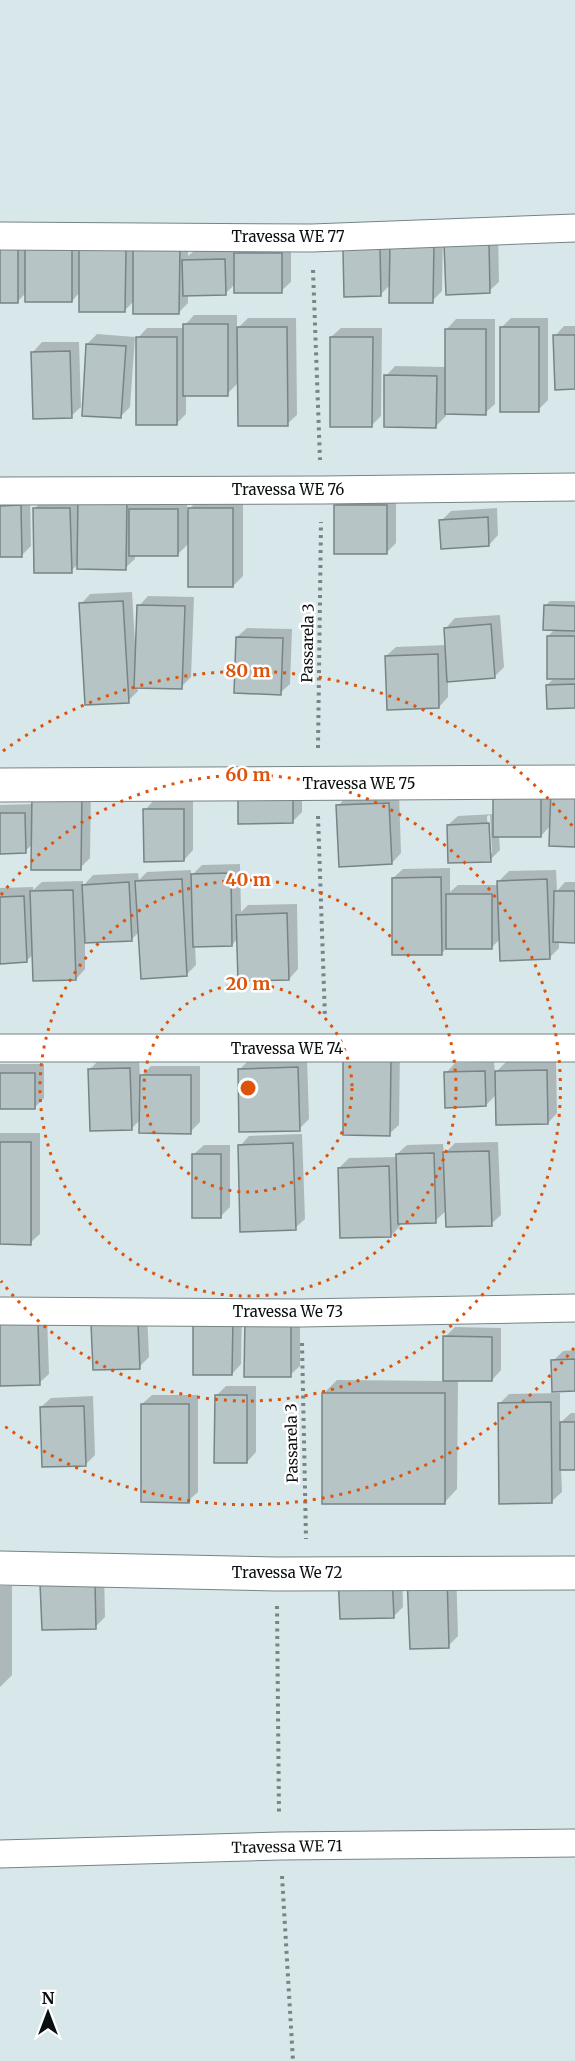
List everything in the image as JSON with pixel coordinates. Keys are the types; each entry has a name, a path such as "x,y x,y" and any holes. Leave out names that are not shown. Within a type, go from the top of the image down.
{"street":[{"name":"Travessa WE 77","path":"0,236 312,238 575,228"},
{"name":"Travessa WE 76","path":"0,491 575,487"},
{"name":"Travessa WE 75","path":"0,785 575,782"},
{"name":"Travessa WE 74","path":"0,1048 575,1048"},
{"name":"Travessa We 73","path":"0,1311 301,1313 575,1308"},
{"name":"Travessa We 72","path":"0,1568 307,1573 575,1573"},
{"name":"Travessa WE 71","path":"0,1854 280,1846 575,1844"}],"path":[{"name":"Passarela 3","path":"312,238 322,490 318,784 326,1049"},
{"name":"Passarela 3","path":"301,1313 307,1573"}],"building":[{"path":"489,242 490,293 446,295 444,243"},
{"path":"390,243 434,243 433,303 389,303"},
{"path":"133,244 180,244 179,314 133,314"},
{"path":"0,246 18,246 18,303 0,303"},
{"path":"25,248 72,248 72,302 25,302"},
{"path":"380,248 381,296 344,297 343,250"},
{"path":"79,249 126,249 125,312 79,312"},
{"path":"234,253 282,253 282,293 234,293"},
{"path":"225,259 226,295 183,296 182,260"},
{"path":"183,324 228,324 228,396 183,396"},
{"path":"237,327 287,327 288,426 238,426"},
{"path":"500,327 539,327 539,412 500,412"},
{"path":"445,329 486,329 486,415 445,414"},
{"path":"553,335 575,335 575,389 555,390"},
{"path":"136,337 177,337 177,425 136,425"},
{"path":"330,337 373,337 372,427 330,427"},
{"path":"86,344 126,346 121,418 82,416"},
{"path":"70,351 72,418 33,419 31,352"},
{"path":"384,375 437,376 436,428 384,427"},
{"path":"78,497 127,497 126,570 77,569"},
{"path":"21,505 22,557 0,557 0,506"},
{"path":"334,505 387,505 387,554 334,554"},
{"path":"33,508 70,508 72,573 34,573"},
{"path":"188,508 233,508 233,587 188,587"},
{"path":"129,509 178,509 178,556 129,556"},
{"path":"488,517 489,546 441,549 439,520"},
{"path":"123,601 129,703 85,705 79,603"},
{"path":"137,605 185,606 182,689 134,688"},
{"path":"544,605 575,606 575,631 543,630"},
{"path":"491,624 495,678 447,682 444,628"},
{"path":"547,636 575,636 575,679 547,679"},
{"path":"236,637 283,638 281,695 234,693"},
{"path":"438,654 439,708 387,710 385,656"},
{"path":"575,684 575,708 547,709 546,685"},
{"path":"551,788 575,789 575,847 549,846"},
{"path":"293,789 293,823 238,824 238,791"},
{"path":"493,789 541,789 541,837 493,837"},
{"path":"32,793 82,793 81,870 31,870"},
{"path":"389,803 392,864 339,867 336,805"},
{"path":"143,809 184,809 184,861 144,862"},
{"path":"0,813 25,813 26,853 0,854"},
{"path":"489,823 491,862 448,863 447,825"},
{"path":"231,873 232,946 193,947 191,874"},
{"path":"441,877 442,955 392,955 392,878"},
{"path":"182,879 187,976 141,979 135,881"},
{"path":"547,879 550,959 500,961 497,881"},
{"path":"129,882 132,941 85,943 82,885"},
{"path":"73,890 76,980 33,981 30,891"},
{"path":"554,891 575,891 575,943 553,942"},
{"path":"446,894 492,894 492,949 446,949"},
{"path":"24,896 27,962 0,964 0,897"},
{"path":"287,913 289,980 238,981 236,915"},
{"path":"343,1057 391,1058 390,1136 343,1135"},
{"path":"298,1067 300,1131 239,1132 238,1069"},
{"path":"130,1068 132,1130 90,1131 88,1069"},
{"path":"547,1070 548,1124 496,1125 495,1071"},
{"path":"485,1071 486,1106 445,1108 444,1072"},
{"path":"0,1073 35,1073 35,1109 0,1109"},
{"path":"140,1075 191,1075 191,1134 139,1133"},
{"path":"0,1142 31,1142 31,1245 0,1244"},
{"path":"293,1143 296,1230 240,1232 238,1145"},
{"path":"489,1151 492,1226 446,1227 443,1152"},
{"path":"434,1153 436,1223 398,1224 396,1154"},
{"path":"192,1154 221,1154 221,1218 192,1218"},
{"path":"389,1166 391,1237 340,1238 338,1168"},
{"path":"193,1318 233,1318 232,1375 193,1375"},
{"path":"245,1318 291,1319 291,1377 244,1377"},
{"path":"38,1323 40,1385 0,1386 0,1324"},
{"path":"138,1323 140,1369 93,1370 91,1324"},
{"path":"443,1336 492,1337 492,1381 443,1381"},
{"path":"575,1359 575,1391 552,1392 551,1360"},
{"path":"322,1393 445,1393 445,1504 322,1504"},
{"path":"215,1395 247,1395 247,1463 214,1463"},
{"path":"551,1402 552,1503 499,1504 498,1403"},
{"path":"141,1404 189,1404 189,1503 141,1502"},
{"path":"84,1406 86,1466 42,1467 40,1407"},
{"path":"560,1422 575,1422 575,1470 560,1470"},
{"path":"392,1574 394,1618 340,1619 338,1576"},
{"path":"447,1575 449,1648 410,1649 407,1576"},
{"path":"95,1582 96,1629 42,1630 40,1584"}]}
